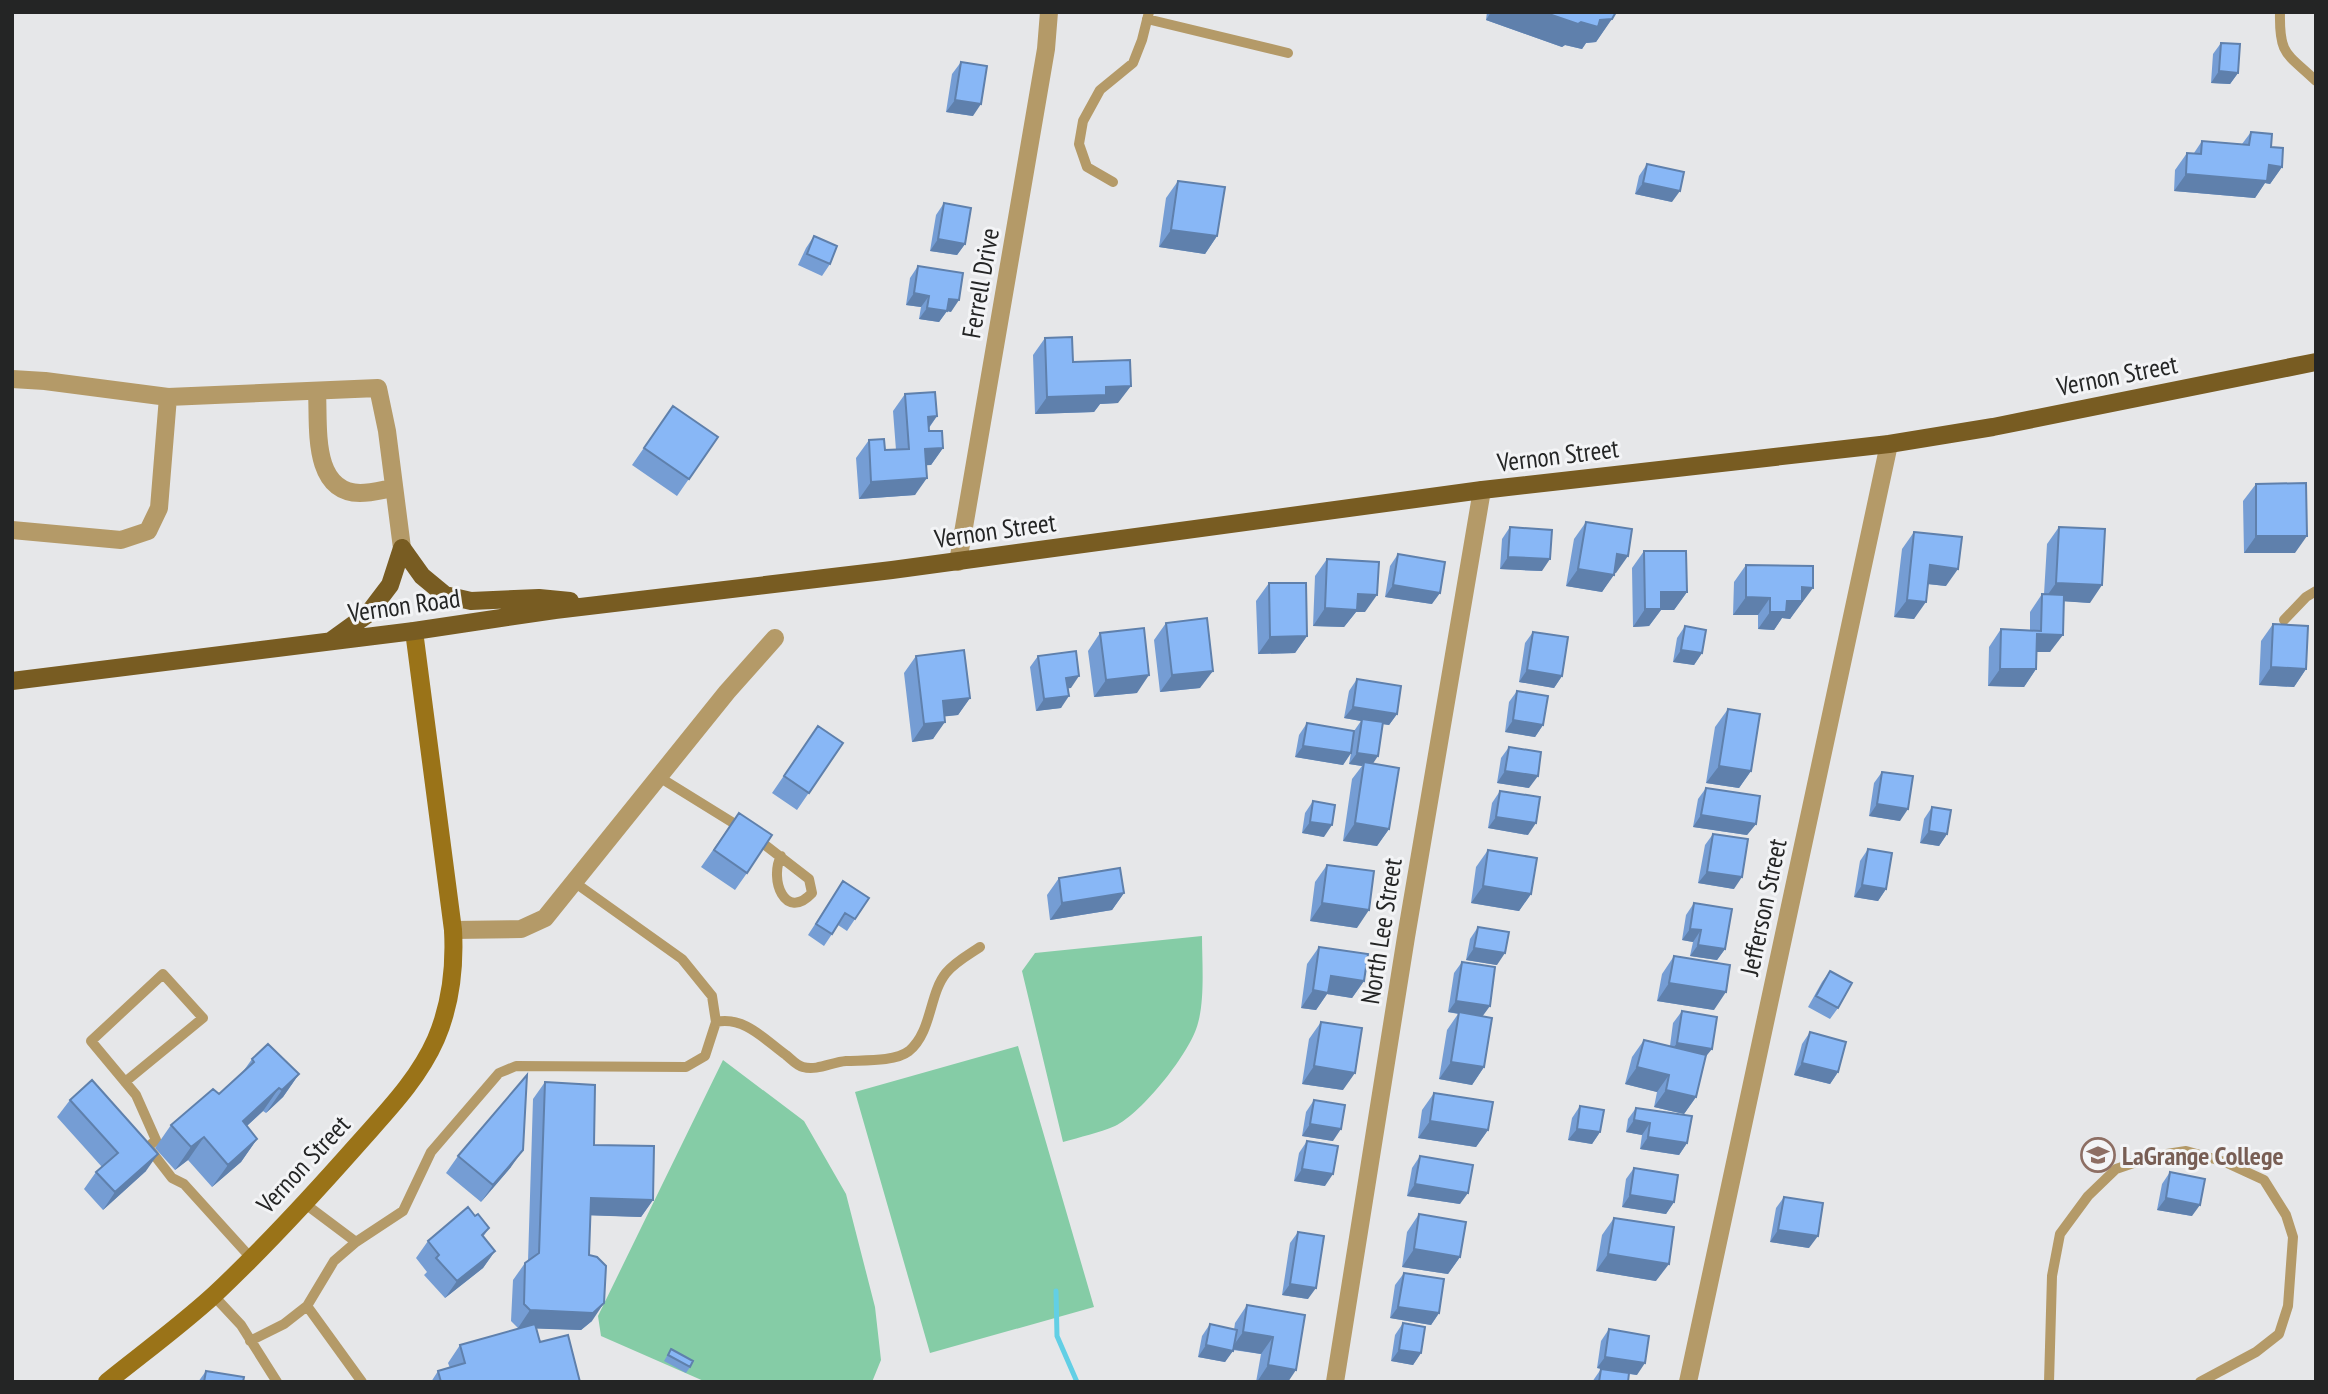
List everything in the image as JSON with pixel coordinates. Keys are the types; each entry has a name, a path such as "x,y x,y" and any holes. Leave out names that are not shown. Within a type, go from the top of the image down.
{"main road":[{"name":"Vernon Street","path":"803,581 1482,490 1889,444 1993,427 2316,362"},
{"path":"402,548 422,576 445,595 471,601 540,598 605,604"},
{"path":"331,641 368,614 390,585 402,548"},
{"name":"Vernon Road","path":"12,681 803,581"}],"street":[{"name":"Ferrell Drive","path":"958,562 1046,48 1049,12"},
{"path":"12,379 168,397 378,388 387,431 402,548"},
{"path":"317,392 322,467 335,485 358,493 393,488"},
{"path":"12,530 121,540 148,531 159,508 168,397"},
{"name":"Jefferson Street","path":"1688,1382 1889,444"},
{"name":"North Lee Street","path":"1335,1382 1406,937 1482,490"},
{"name":"Vernon Street","path":"107,1382 213,1295 304,1203 410,1083 436,1039 450,994 453,930 414,631"},
{"path":"453,930 521,929 545,918 727,692 775,638"}],"lane":[{"path":"2280,12 2279,38 2285,53 2316,82"},
{"path":"1113,182 1087,167 1079,144 1083,121 1100,90 1133,63 1148,15 1288,53"},
{"path":"2284,620 2306,597 2316,591"},
{"path":"659,777 781,856"},
{"path":"250,1341 284,1324 307,1306 334,1261 356,1242 403,1210 431,1152 499,1073 516,1066 686,1068 705,1056 716,1022 712,996 682,959 574,882"},
{"path":"716,1022 730,1019 744,1025 801,1067 814,1068 843,1061 876,1060 893,1056 908,1051 920,1036 944,975 961,959 980,947"},
{"path":"125,1082 203,1018 163,974 91,1041 136,1096 156,1140 148,1147 172,1178 184,1184 251,1258"},
{"path":"2049,1382 2052,1276 2060,1234 2088,1196 2116,1169 2154,1156 2186,1151 2225,1162 2263,1180 2286,1215 2293,1237 2288,1306 2279,1334 2256,1352 2200,1382"},
{"path":"304,1203 356,1242"},
{"path":"213,1295 241,1325 277,1382"},
{"path":"307,1306 362,1382"}],"green space":[{"path":"1202,936 1202,1003 1198,1023 1176,1065 1126,1119 1115,1126 1063,1142 1022,971 1035,953"},
{"path":"1018,1046 1094,1307 930,1353 855,1092"},
{"path":"723,1060 804,1121 846,1194 875,1307 881,1360 872,1382 706,1382 601,1336 598,1316"}],"building":[{"path":"1543,12 1616,12 1612,19 1600,20 1598,27 1581,22 1578,24"},
{"path":"2221,43 2240,44 2238,73 2219,71"},
{"path":"961,62 987,66 981,104 955,100"},
{"path":"2251,132 2272,134 2271,147 2283,148 2282,167 2269,165 2267,181 2186,174 2187,153 2201,154 2202,141 2249,145"},
{"path":"1647,164 1684,172 1680,191 1643,183"},
{"path":"1178,181 1225,187 1217,236 1171,230"},
{"path":"944,203 971,208 965,244 938,239"},
{"path":"814,236 837,246 830,264 807,254"},
{"path":"918,266 963,273 959,300 949,299 947,311 927,308 929,296 914,293"},
{"path":"1072,337 1073,362 1130,360 1131,386 1106,387 1106,395 1047,397 1045,338"},
{"path":"935,392 937,416 928,417 929,431 942,431 943,448 925,449 927,478 871,482 869,440 884,439 885,450 909,449 905,394"},
{"path":"673,406 718,437 689,479 644,448"},
{"path":"2306,483 2307,536 2256,536 2256,484"},
{"path":"1586,522 1632,529 1628,556 1617,554 1614,575 1578,569"},
{"path":"1510,527 1552,530 1550,559 1508,557"},
{"path":"2059,527 2105,529 2102,585 2056,583"},
{"path":"1914,532 1962,537 1958,569 1930,565 1926,602 1907,600"},
{"path":"1644,551 1686,551 1687,592 1661,592 1661,609 1645,609"},
{"path":"1398,554 1445,562 1440,593 1393,585"},
{"path":"1327,559 1379,562 1377,595 1358,594 1357,610 1325,608"},
{"path":"1746,565 1813,566 1813,588 1802,587 1802,601 1787,601 1786,612 1770,612 1770,598 1746,597"},
{"path":"1269,583 1306,583 1307,636 1270,637"},
{"path":"2042,594 2064,595 2063,635 2037,634 2036,669 2000,669 2001,629 2041,631"},
{"path":"1207,618 1213,671 1172,675 1166,623"},
{"path":"2273,624 2308,626 2306,669 2271,667"},
{"path":"1685,626 1706,630 1702,653 1681,650"},
{"path":"1144,628 1149,675 1106,680 1100,633"},
{"path":"1533,632 1568,637 1562,676 1527,670"},
{"path":"964,650 970,698 943,701 945,722 924,724 916,656"},
{"path":"1076,651 1079,676 1066,678 1069,696 1044,699 1038,656"},
{"path":"1357,679 1401,686 1397,714 1353,707"},
{"path":"1517,691 1548,696 1543,725 1513,720"},
{"path":"1728,709 1760,714 1751,771 1719,766"},
{"path":"1362,719 1383,722 1378,756 1357,753"},
{"path":"1307,723 1354,731 1351,753 1303,746"},
{"path":"818,726 843,743 809,793 784,776"},
{"path":"1509,747 1541,752 1538,776 1505,771"},
{"path":"1364,762 1399,768 1389,829 1355,823"},
{"path":"1882,772 1913,776 1908,809 1877,804"},
{"path":"1706,788 1760,796 1756,824 1701,815"},
{"path":"1500,791 1540,797 1536,823 1496,817"},
{"path":"1313,801 1335,805 1332,825 1310,822"},
{"path":"1932,807 1951,810 1947,834 1929,831"},
{"path":"739,813 772,835 747,873 714,850"},
{"path":"1713,834 1748,839 1742,877 1707,872"},
{"path":"1868,849 1892,853 1886,889 1862,885"},
{"path":"1488,850 1537,858 1531,894 1483,886"},
{"path":"1327,865 1374,871 1369,910 1322,903"},
{"path":"1120,868 1124,893 1062,903 1059,878"},
{"path":"843,881 869,898 855,919 845,913 832,934 816,924"},
{"path":"1694,903 1732,909 1725,949 1698,945 1701,930 1690,929"},
{"path":"1478,927 1509,932 1505,953 1474,948"},
{"path":"1319,947 1368,954 1364,981 1331,976 1328,993 1313,990"},
{"path":"1674,956 1730,965 1726,992 1669,983"},
{"path":"1462,962 1495,967 1490,1006 1456,1001"},
{"path":"1830,971 1852,983 1838,1008 1816,996"},
{"path":"1682,1011 1717,1017 1712,1049 1677,1043"},
{"path":"1459,1012 1492,1018 1484,1067 1451,1062"},
{"path":"1321,1022 1362,1028 1355,1073 1314,1066"},
{"path":"1810,1032 1846,1042 1838,1072 1802,1063"},
{"path":"1644,1040 1706,1055 1696,1097 1666,1090 1669,1075 1637,1067"},
{"path":"268,1044 299,1074 282,1090 279,1088 243,1121 257,1139 228,1165 204,1137 191,1147 171,1125 213,1089 219,1094 254,1062 252,1059"},
{"path":"527,1075 523,1150 493,1185 458,1156"},
{"path":"92,1080 158,1154 115,1192 96,1172 118,1153 70,1100"},
{"path":"545,1082 595,1085 594,1145 654,1146 653,1200 591,1198 589,1255 597,1257 606,1266 604,1303 593,1313 530,1310 524,1304 525,1263 539,1253"},
{"path":"1434,1093 1493,1102 1488,1130 1430,1121"},
{"path":"1314,1100 1345,1105 1341,1129 1310,1124"},
{"path":"1580,1106 1604,1110 1600,1132 1577,1129"},
{"path":"1636,1108 1692,1116 1687,1143 1648,1137 1650,1123 1634,1120"},
{"path":"1307,1141 1338,1146 1333,1174 1302,1169"},
{"path":"1420,1156 1473,1165 1468,1193 1415,1184"},
{"path":"1634,1168 1678,1175 1674,1202 1630,1195"},
{"path":"2170,1172 2205,1179 2200,1205 2166,1198"},
{"path":"1784,1197 1823,1203 1818,1236 1778,1230"},
{"path":"468,1207 475,1216 478,1214 489,1228 482,1235 495,1251 457,1281 436,1258 439,1255 428,1241"},
{"path":"1419,1214 1466,1222 1460,1257 1414,1249"},
{"path":"1614,1218 1674,1227 1669,1264 1608,1254"},
{"path":"1298,1232 1324,1236 1316,1288 1290,1284"},
{"path":"1404,1273 1444,1279 1439,1313 1398,1307"},
{"path":"1247,1305 1305,1315 1296,1370 1268,1365 1273,1337 1243,1332"},
{"path":"1403,1323 1425,1327 1421,1353 1399,1350"},
{"path":"535,1324 540,1342 568,1335 580,1382 441,1382 438,1371 465,1363 460,1345"},
{"path":"1210,1324 1237,1330 1233,1351 1206,1345"},
{"path":"1609,1329 1649,1336 1645,1363 1605,1357"},
{"path":"671,1349 693,1361 690,1367 668,1355"},
{"path":"1601,1369 1629,1373 1628,1382 1599,1382"},
{"path":"206,1371 244,1377 243,1382 204,1382"}],"waterway":[{"path":"1056,1291 1057,1336 1077,1382"}],"place":[{"name":"LaGrange College","path":"2098,1155"}]}
